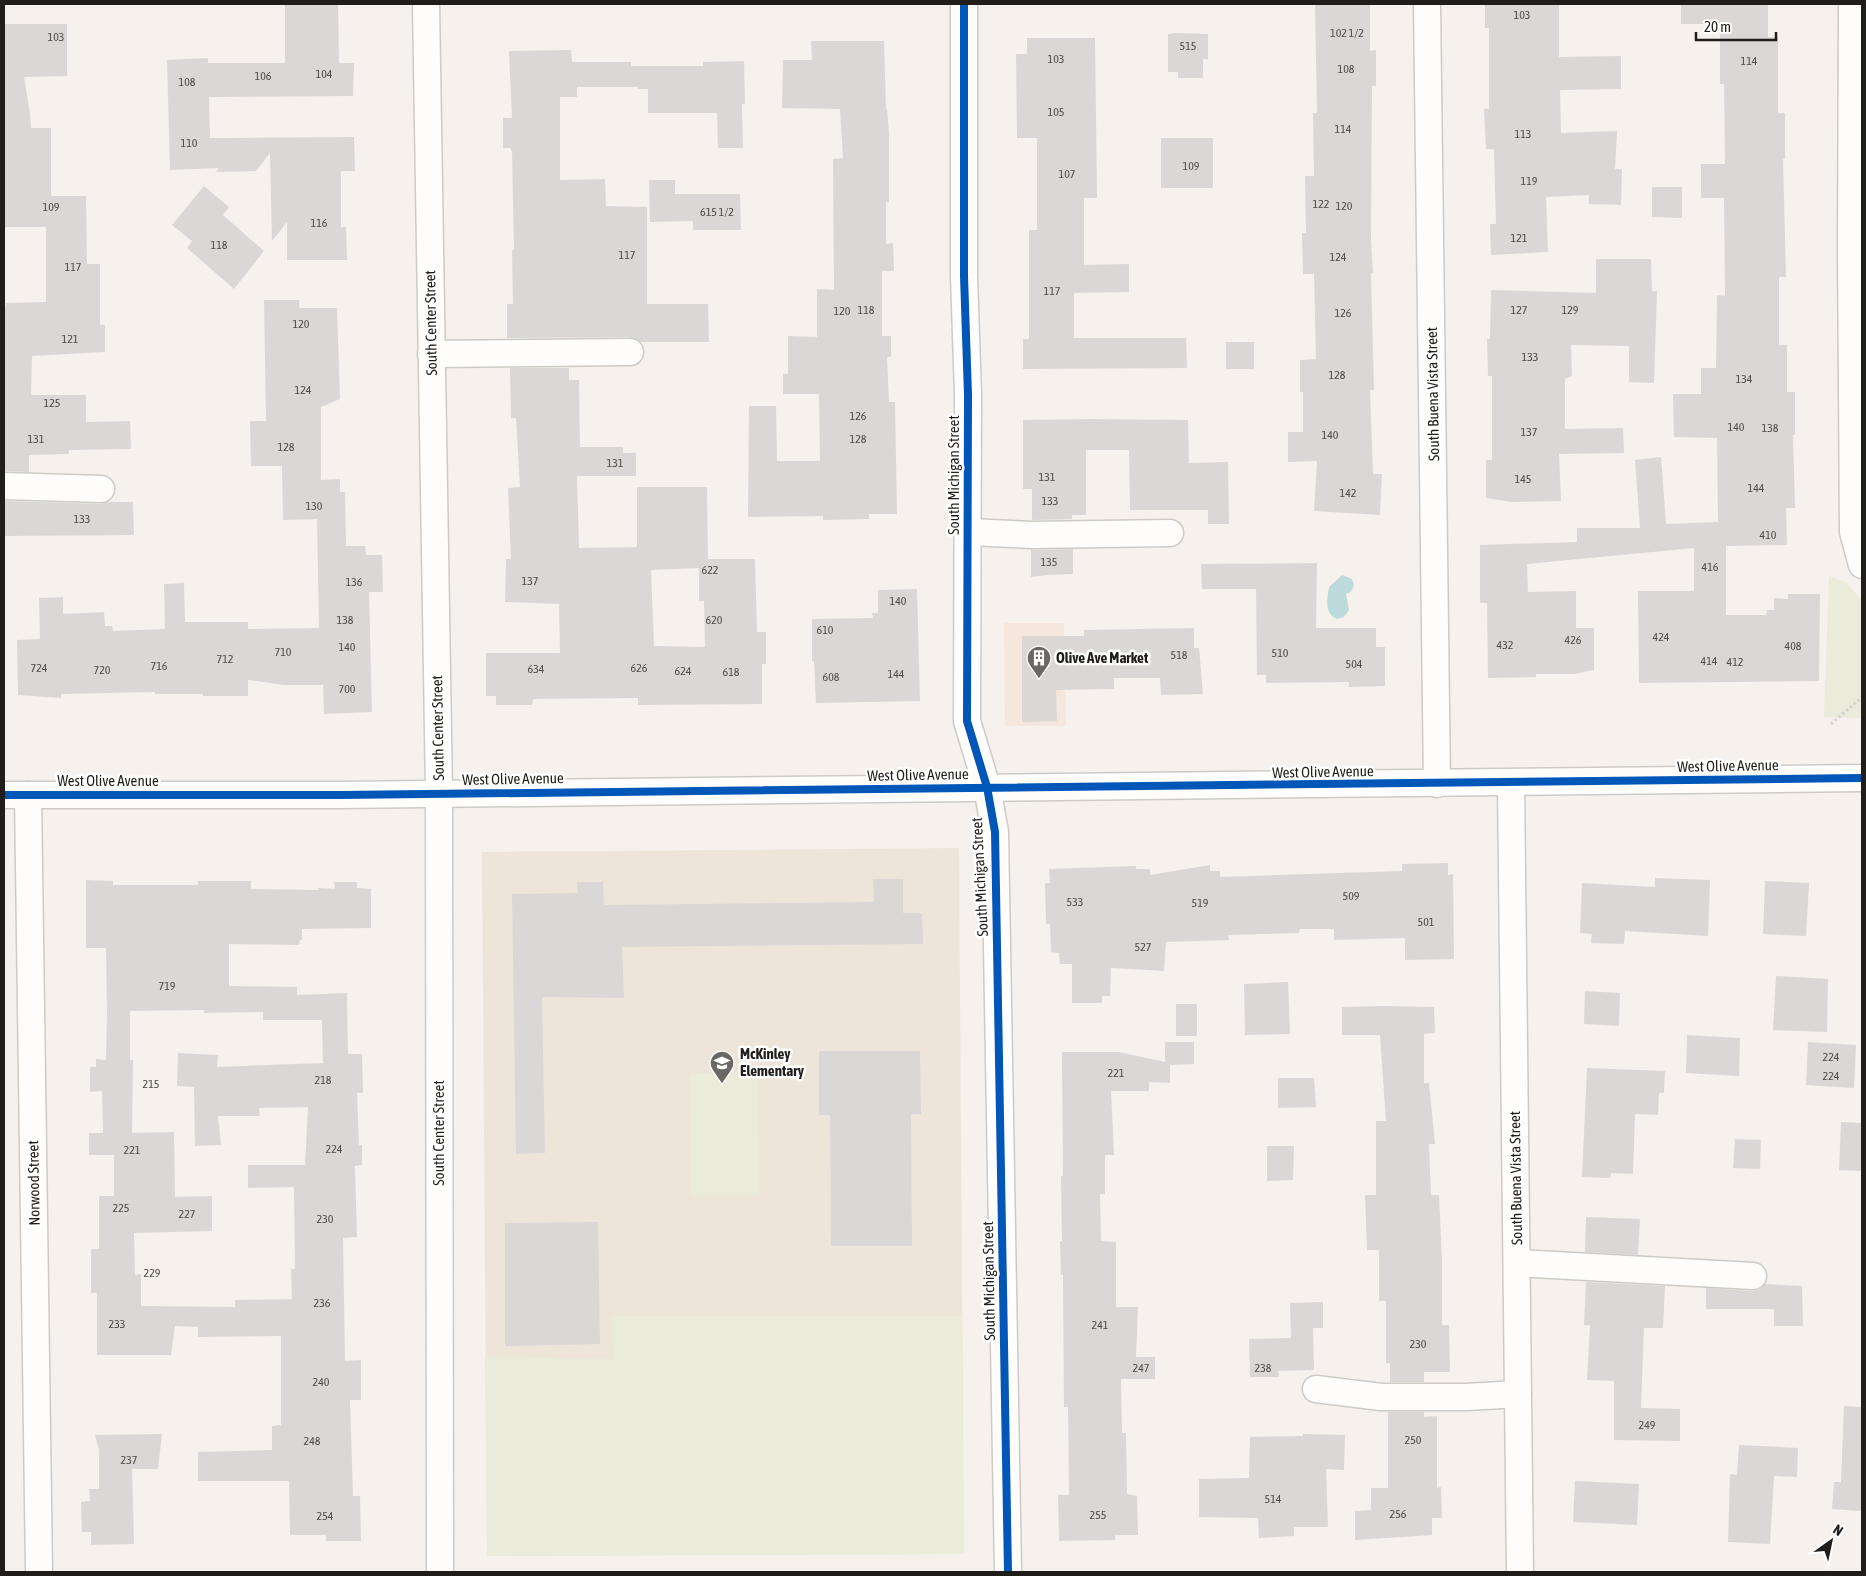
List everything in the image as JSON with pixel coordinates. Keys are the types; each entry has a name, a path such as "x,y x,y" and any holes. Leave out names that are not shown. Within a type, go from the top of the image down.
{"street":[{"name":"South Center Street","path":"426,4 439,794 440,1572"},
{"name":"South Michigan Street","path":"964,4 964,276 968,395 968,721 987,787 995,832 1008,1572"},
{"name":"South Buena Vista Street","path":"1427,4 1437,784"},
{"path":"1852,4 1857,30 1851,251 1853,532 1862,565"},
{"path":"431,354 630,352"},
{"path":"4,486 101,489"},
{"path":"968,532 1032,535 1170,533"},
{"name":"West Olive Avenue","path":"16,795 341,795 1862,778"},
{"name":"South Buena Vista Street","path":"1511,783 1520,1572"},
{"name":"Norwood Street","path":"16,795 40,1572"},
{"path":"1517,1263 1753,1276"},
{"path":"1316,1389 1381,1397 1467,1397 1518,1394"}],"path":[{"path":"1830,724 1862,697"}],"shaded area":[{"path":"1004,623 1064,623 1066,726 1005,726"},
{"name":"McKinley Elementary","path":"959,848 964,1554 487,1556 482,852"}],"green space":[{"path":"1829,576 1847,583 1862,601 1862,718 1824,717"},
{"path":"690,1073 758,1073 759,1195 691,1196"},
{"path":"612,1316 962,1316 964,1554 487,1556 485,1356 613,1359"}],"water":[{"path":"1342,575 1352,579 1354,585 1351,592 1346,594 1349,610 1344,617 1337,619 1330,613 1327,606 1329,587"}],"building":[{"path":"285,4 338,4 339,63 354,63 353,96 209,97 210,138 354,137 355,171 341,171 341,227 346,227 347,260 287,260 287,222 272,241 270,153 256,171 216,172 219,168 170,170 167,60 208,58 208,63 285,63"},
{"path":"1315,4 1370,4 1370,51 1376,50 1376,86 1372,86 1371,240 1374,390 1370,390 1373,474 1382,474 1380,515 1314,511 1317,461 1288,462 1288,432 1303,432 1303,392 1300,392 1300,360 1316,359 1314,274 1303,274 1302,233 1306,233 1305,176 1314,176 1313,113 1317,113"},
{"path":"1485,4 1559,4 1559,57 1621,56 1621,89 1560,90 1561,133 1617,131 1615,169 1622,169 1621,205 1589,204 1589,195 1546,197 1548,252 1491,255 1490,224 1496,224 1494,149 1486,149 1484,109 1489,109 1489,28 1485,28"},
{"path":"1681,4 1768,4 1768,37 1778,37 1778,113 1785,113 1785,159 1783,159 1786,277 1779,277 1779,345 1787,345 1787,392 1795,392 1795,435 1793,435 1795,508 1786,508 1787,545 1726,546 1726,615 1766,615 1767,610 1774,610 1774,598 1788,599 1788,594 1820,594 1819,681 1639,683 1638,591 1694,591 1694,548 1527,564 1528,592 1576,591 1576,628 1594,628 1594,670 1574,674 1536,674 1536,677 1488,678 1487,603 1480,603 1480,545 1577,542 1577,528 1640,528 1635,460 1661,457 1666,524 1718,522 1717,438 1674,437 1673,394 1701,394 1701,368 1716,368 1717,295 1725,296 1724,198 1701,198 1701,164 1725,164 1724,84 1720,84 1720,24 1681,24"},
{"path":"4,24 67,24 67,76 24,77 31,128 51,128 51,196 86,196 87,264 100,264 100,325 105,325 105,352 32,356 31,395 86,395 86,422 130,421 131,449 69,450 69,454 29,455 29,472 4,471 4,307 6,307 6,303 46,302 46,227 5,227"},
{"path":"1168,34 1208,34 1208,59 1203,59 1203,78 1178,78 1178,72 1168,72"},
{"path":"1027,38 1095,38 1097,198 1084,198 1084,265 1129,264 1129,292 1074,293 1074,338 1186,338 1187,368 1023,369 1023,339 1029,339 1029,230 1037,230 1037,138 1017,138 1016,54 1027,54"},
{"path":"811,41 884,41 886,109 889,133 889,202 886,202 886,244 893,243 894,271 882,271 882,336 891,336 891,357 887,357 889,402 895,402 897,514 869,514 869,519 823,520 823,516 748,517 749,406 776,406 777,461 820,461 819,394 783,394 783,374 788,374 788,336 817,337 817,289 834,290 833,159 843,158 840,109 782,108 783,60 812,60"},
{"path":"571,50 572,62 631,62 631,66 703,66 703,62 744,61 745,104 742,104 743,148 718,148 717,113 648,113 648,89 638,89 638,87 577,87 577,97 560,97 560,180 605,179 606,206 647,207 647,304 708,304 709,342 640,342 630,337 507,338 507,304 513,304 512,250 514,250 512,151 511,148 503,148 503,118 512,118 509,51"},
{"path":"1161,138 1213,138 1213,188 1161,188"},
{"path":"649,180 675,180 675,194 740,194 741,230 693,230 693,221 650,222"},
{"path":"204,186 229,207 223,215 264,251 234,289 187,248 192,241 172,225"},
{"path":"1652,187 1682,187 1682,218 1652,217"},
{"path":"1596,259 1651,259 1652,291 1657,291 1654,383 1629,382 1629,346 1571,345 1572,376 1565,379 1565,429 1623,428 1624,453 1559,454 1561,501 1512,502 1486,498 1486,460 1492,460 1492,376 1488,376 1487,339 1490,339 1491,290 1596,293"},
{"path":"264,300 299,300 299,308 337,308 340,399 321,407 321,480 340,479 340,492 345,492 346,546 365,546 366,555 382,555 383,592 369,592 372,712 324,714 323,685 284,685 248,680 248,696 155,694 155,692 61,694 61,698 18,695 17,640 40,639 39,598 63,597 63,614 104,612 105,626 112,626 113,631 165,629 164,584 184,583 185,622 248,622 248,629 319,628 317,519 283,520 282,466 251,466 250,421 266,421"},
{"path":"1226,342 1254,342 1254,369 1226,369"},
{"path":"510,368 569,368 569,380 579,380 580,447 623,447 623,453 636,453 636,476 577,476 579,548 637,547 637,487 707,487 708,559 755,559 757,632 766,632 766,664 762,664 762,704 638,705 638,698 533,699 532,705 496,705 496,696 486,696 486,653 560,653 559,604 505,602 506,559 511,559 508,488 520,487 516,418 511,418","holes":["699,568 699,601 704,601 705,647 654,646 651,570"]},
{"path":"1023,420 1188,420 1189,463 1228,462 1229,524 1208,524 1208,510 1130,510 1129,450 1086,450 1086,515 1072,515 1072,519 1032,520 1032,489 1023,489"},
{"path":"4,501 101,504 133,502 134,535 4,536"},
{"path":"1073,549 1073,574 1031,577 1031,550"},
{"path":"1317,563 1316,628 1376,628 1376,647 1385,647 1385,686 1349,687 1349,682 1266,683 1266,675 1257,675 1256,589 1202,589 1201,564"},
{"path":"917,589 920,701 816,703 814,661 812,661 812,619 873,618 872,613 878,613 878,590"},
{"path":"1194,628 1194,648 1199,648 1203,694 1161,695 1160,678 1114,678 1114,689 1056,690 1057,721 1022,722 1022,636 1084,636 1084,630"},
{"path":"1448,863 1448,875 1453,874 1454,959 1405,960 1405,938 1334,940 1334,929 1300,929 1299,933 1228,935 1229,940 1166,942 1164,971 1111,968 1110,996 1102,996 1102,1003 1072,1003 1072,964 1060,964 1059,953 1051,952 1050,924 1046,924 1045,883 1050,883 1049,869 1136,866 1136,869 1150,869 1150,875 1210,865 1210,871 1220,871 1220,877 1402,871 1402,864"},
{"path":"1655,878 1710,880 1708,936 1625,931 1624,944 1591,943 1592,934 1580,933 1582,883 1655,887"},
{"path":"873,879 903,879 903,913 922,913 923,944 622,947 624,998 542,997 545,1153 516,1154 512,894 578,893 577,882 603,882 604,905 874,902"},
{"path":"86,880 113,881 113,885 198,885 198,881 251,881 251,889 318,890 318,888 335,889 334,882 357,882 357,888 371,889 371,928 302,929 302,940 300,940 299,945 229,944 229,986 297,987 297,995 347,993 348,1054 362,1054 363,1093 357,1093 359,1145 362,1145 362,1165 355,1166 357,1237 343,1238 345,1361 361,1360 361,1400 350,1400 353,1496 360,1496 361,1541 326,1541 326,1535 290,1535 289,1481 198,1481 198,1452 272,1450 272,1426 281,1425 281,1336 198,1337 198,1327 175,1326 171,1355 97,1355 97,1293 91,1293 91,1249 99,1249 99,1196 114,1196 114,1155 89,1155 89,1133 103,1133 102,1091 90,1092 90,1067 96,1067 96,1059 106,1060 107,1014 106,948 86,948","holes":["204,1010 204,1013 263,1012 263,1020 322,1020 323,1063 217,1067 218,1055 178,1053 177,1086 194,1087 195,1146 221,1145 218,1116 260,1116 259,1108 308,1107 305,1165 248,1165 248,1188 294,1187 295,1269 291,1269 292,1299 235,1300 235,1307 141,1306 141,1274 135,1275 134,1233 212,1231 212,1196 175,1197 174,1132 132,1133 133,1060 130,1060 130,1011"]},
{"path":"1765,881 1809,883 1806,936 1763,934"},
{"path":"1776,976 1828,979 1827,1032 1773,1030"},
{"path":"1288,982 1290,1034 1245,1035 1244,984"},
{"path":"1585,991 1620,993 1619,1026 1584,1024"},
{"path":"1176,1004 1197,1004 1197,1036 1176,1036"},
{"path":"1342,1007 1434,1007 1435,1033 1424,1034 1424,1083 1429,1083 1435,1144 1429,1144 1431,1195 1439,1195 1442,1325 1449,1325 1450,1372 1424,1372 1424,1382 1390,1382 1390,1363 1386,1363 1386,1301 1379,1301 1379,1250 1367,1250 1365,1195 1376,1195 1376,1121 1386,1121 1380,1035 1342,1035"},
{"path":"1687,1035 1740,1038 1739,1076 1686,1073"},
{"path":"1165,1042 1194,1042 1194,1064 1170,1065 1170,1083 1149,1082 1149,1091 1111,1091 1114,1155 1105,1155 1105,1194 1100,1194 1101,1241 1116,1242 1116,1307 1138,1307 1136,1357 1155,1357 1155,1379 1121,1379 1122,1433 1126,1433 1127,1494 1137,1496 1138,1535 1115,1535 1115,1540 1059,1541 1058,1495 1069,1495 1068,1407 1064,1407 1063,1275 1061,1275 1060,1241 1062,1241 1061,1176 1063,1176 1062,1052 1119,1052 1165,1062"},
{"path":"1808,1042 1856,1045 1854,1088 1806,1085"},
{"path":"819,1051 920,1051 921,1114 911,1114 912,1246 831,1246 830,1115 819,1115"},
{"path":"1587,1068 1665,1071 1664,1093 1659,1093 1658,1115 1635,1114 1633,1174 1611,1173 1610,1178 1582,1177"},
{"path":"1278,1078 1314,1078 1316,1107 1278,1108"},
{"path":"1841,1122 1862,1123 1862,1171 1839,1170"},
{"path":"1735,1139 1761,1140 1760,1169 1733,1168"},
{"path":"1267,1146 1294,1146 1293,1180 1267,1181"},
{"path":"1586,1217 1640,1219 1638,1255 1585,1252"},
{"path":"598,1222 600,1344 505,1346 505,1223"},
{"path":"1586,1282 1665,1286 1663,1328 1644,1328 1641,1408 1680,1409 1680,1441 1614,1440 1614,1381 1587,1380 1590,1325 1584,1325"},
{"path":"1765,1284 1802,1286 1803,1326 1774,1326 1774,1309 1706,1309 1706,1288 1752,1291 1759,1290"},
{"path":"1323,1302 1323,1328 1313,1328 1314,1370 1278,1371 1279,1377 1250,1377 1249,1339 1291,1338 1290,1303"},
{"path":"1844,1406 1862,1407 1862,1511 1832,1509 1834,1482 1841,1482"},
{"path":"1388,1412 1424,1412 1424,1417 1437,1416 1437,1488 1441,1487 1442,1518 1432,1518 1432,1535 1355,1540 1355,1511 1371,1510 1371,1488 1388,1488"},
{"path":"162,1434 158,1469 132,1469 134,1544 91,1545 91,1532 82,1532 81,1502 90,1501 89,1489 99,1489 99,1450 95,1435"},
{"path":"1303,1434 1345,1435 1344,1470 1326,1469 1328,1527 1294,1527 1294,1536 1259,1538 1258,1518 1199,1517 1199,1479 1249,1478 1250,1437 1303,1436"},
{"path":"1739,1445 1798,1448 1797,1477 1774,1476 1770,1544 1728,1542 1730,1474 1737,1475"},
{"path":"1575,1481 1639,1484 1637,1525 1573,1522"}],"cycle path":[{"path":"964,4 964,276 968,395 967,721 987,787 995,832 1008,1572"},
{"path":"4,795 341,795 1862,778"}],"place":[{"name":"Olive Ave Market","path":"1039,679"},
{"name":"McKinley Elementary","path":"722,1084"}]}
